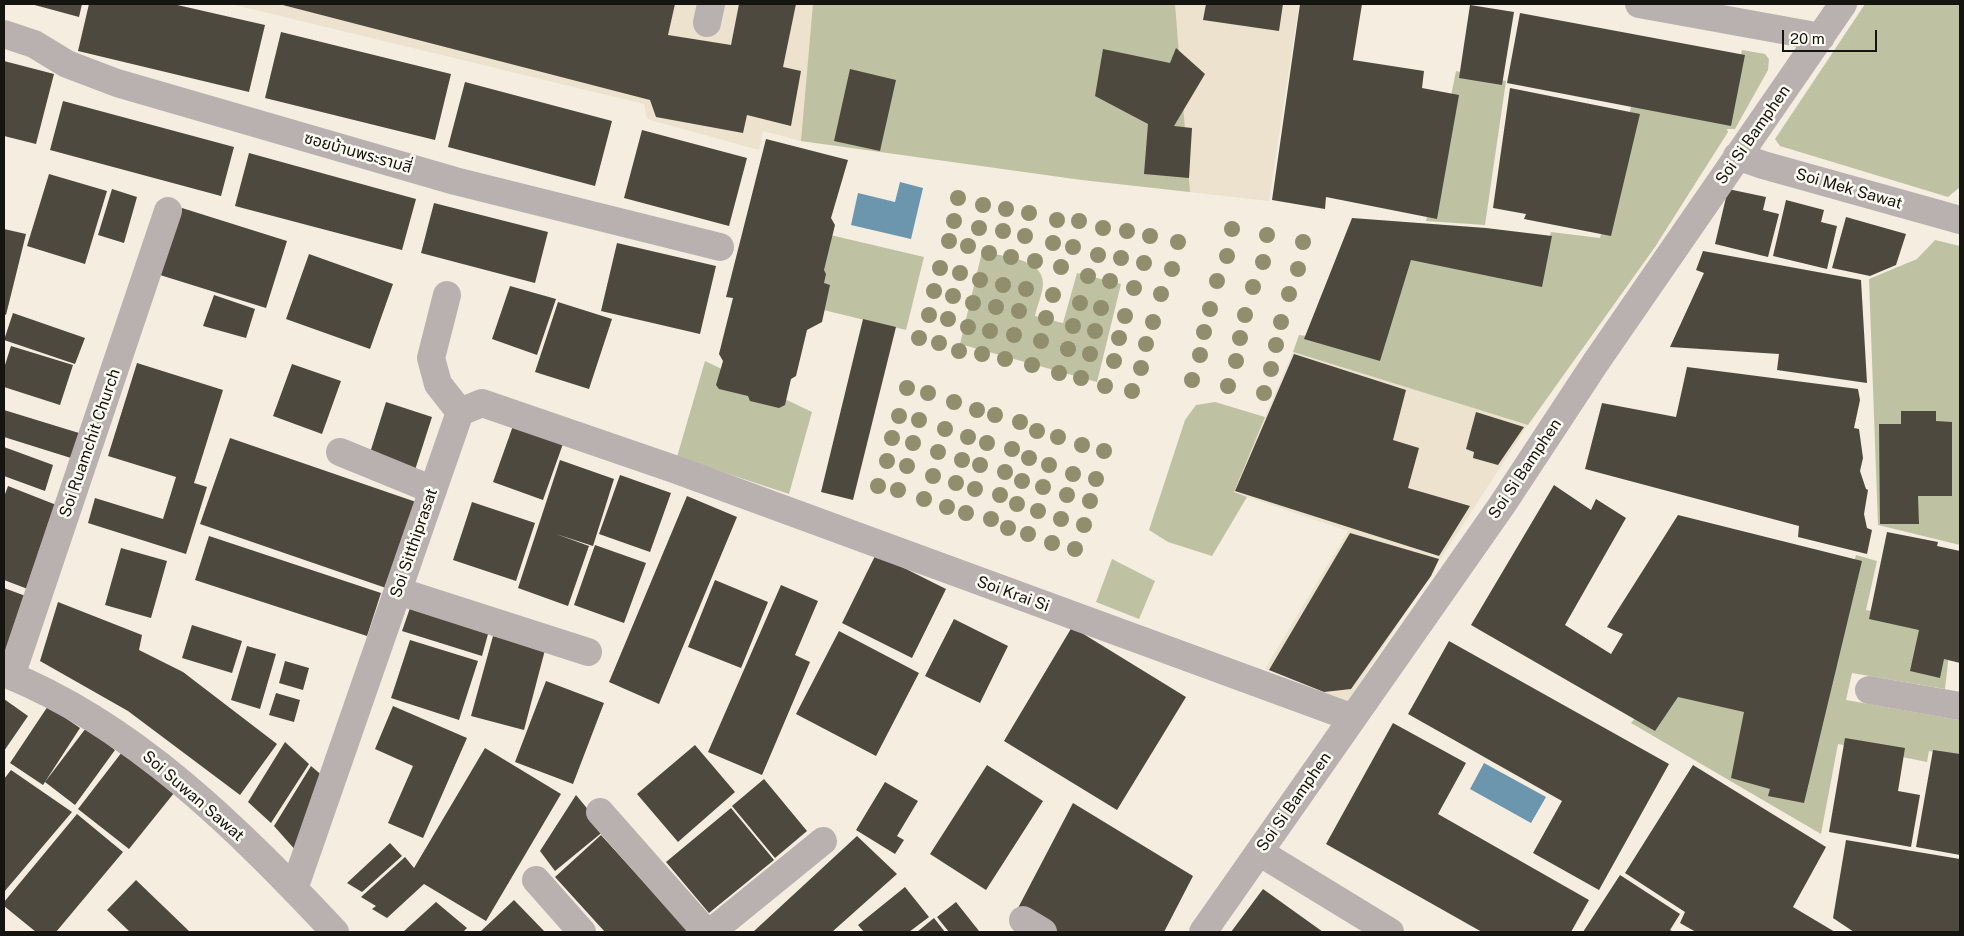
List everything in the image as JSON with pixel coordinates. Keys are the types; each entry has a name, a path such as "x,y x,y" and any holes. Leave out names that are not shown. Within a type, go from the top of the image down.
{"street":[{"path":"1639,4 1821,38"},
{"name":"Soi Si Bamphen","path":"1202,932 1496,513 1596,362 1843,4"},
{"name":"ซอยบ้านพระรามสี่","path":"4,34 34,44 67,64 118,82 454,182 720,247"},
{"name":"Soi Mek Sawat","path":"1738,156 1960,220"},
{"name":"Soi Ruamchit Church","path":"7,675 168,211"},
{"path":"447,295 431,358 438,384 460,412"},
{"name":"Soi Krai Si","path":"460,412 482,403 674,469 1353,718"},
{"name":"Soi Sitthiprasat","path":"294,889 460,412"},
{"path":"340,452 433,490"},
{"path":"398,591 588,652"},
{"name":"Soi Suwan Sawat","path":"7,675 66,703 160,764 206,803 335,932"},
{"path":"1869,690 1960,706"},
{"path":"600,812 706,932"},
{"path":"711,932 823,841"},
{"path":"1259,852 1390,932"},
{"path":"536,880 582,932"}],"shaded area":[{"path":"231,4 1299,4 1269,201 1082,180 801,141 763,131 759,150 647,119 644,104"},
{"path":"1293,352 1528,425 1347,702 1265,669 1348,531 1233,492"}],"green space":[{"path":"813,4 1175,4 1190,192 1082,180 801,141"},
{"path":"1865,4 1960,4 1960,187 1948,197 1780,146 1775,139"},
{"path":"1742,50 1765,54 1769,59 1768,70 1735,129 1727,129 1728,132 1655,247 1528,425 1293,352 1299,335 1379,345 1410,249 1538,277 1551,232 1600,238 1633,98 1729,114"},
{"path":"1456,71 1506,81 1485,225 1426,221"},
{"path":"822,233 924,257 906,330 811,307"},
{"path":"1935,240 1960,246 1960,545 1878,525 1869,279 1917,259"},
{"path":"982,252 1020,260 1037,269 1042,276 1043,285 1035,316 1063,323 1077,273 1121,284 1097,382 960,344"},
{"path":"705,361 812,412 789,494 677,457"},
{"path":"1215,402 1265,417 1234,492 1247,497 1212,556 1168,542 1149,530 1185,420 1196,405"},
{"path":"1856,555 1877,561 1866,610 1952,627 1945,689 1852,673 1846,700 1960,720 1960,757 1929,751 1927,762 1838,744 1821,834 1631,723 1665,682 1813,718"},
{"path":"1112,559 1155,581 1139,619 1096,602"}],"water":[{"path":"900,182 923,188 911,239 851,225 858,193 895,202"},
{"path":"1484,763 1546,797 1531,823 1470,789"}],"building":[{"path":"31,4 82,4 79,17"},
{"path":"89,4 173,4 265,25 249,92 78,51"},
{"path":"279,4 675,4 668,35 731,45 739,4 796,4 783,67 801,71 791,126 747,115 743,133 656,117 650,100"},
{"path":"1206,4 1283,4 1279,31 1203,20"},
{"path":"1300,4 1362,4 1353,60 1424,71 1422,88 1459,95 1437,219 1326,197 1325,209 1272,200"},
{"path":"1470,5 1514,12 1502,85 1459,78"},
{"path":"1520,13 1745,55 1731,126 1507,83"},
{"path":"281,32 451,74 435,140 265,98"},
{"path":"1176,48 1205,74 1174,126 1192,128 1189,178 1144,174 1148,124 1095,96 1103,49 1170,63"},
{"path":"4,61 54,74 36,144 4,136"},
{"path":"850,69 896,80 880,151 834,141"},
{"path":"465,82 612,121 595,186 448,147"},
{"path":"1510,88 1640,114 1611,236 1524,219 1526,214 1493,208"},
{"path":"63,101 234,147 221,196 50,150"},
{"path":"642,130 747,158 729,226 624,198"},
{"path":"766,139 848,160 831,218 835,225 824,270 826,274 824,283 830,285 822,322 807,330 796,376 791,379 785,405 779,408 750,401 748,396 719,389 716,385 723,361 719,354 733,298 726,297"},
{"path":"249,153 416,199 402,250 235,206"},
{"path":"49,174 107,191 85,264 27,246"},
{"path":"112,189 137,197 124,243 98,235"},
{"path":"1728,189 1766,197 1763,210 1779,214 1768,257 1715,244"},
{"path":"1786,200 1824,210 1821,222 1837,226 1827,269 1773,256"},
{"path":"434,203 548,232 535,283 421,253"},
{"path":"182,208 287,241 266,308 160,275"},
{"path":"1846,217 1906,234 1896,265 1870,276 1832,268"},
{"path":"1352,218 1486,228 1552,236 1542,287 1411,260 1380,361 1304,339"},
{"path":"4,229 26,234 6,315 4,314"},
{"path":"617,243 716,266 700,334 601,311"},
{"path":"1703,251 1861,280 1867,383 1777,370 1779,354 1670,347 1704,273 1696,270"},
{"path":"309,254 393,284 370,349 286,319"},
{"path":"510,286 556,299 537,355 492,339"},
{"path":"214,295 255,309 246,338 203,326"},
{"path":"558,302 612,319 589,389 535,372"},
{"path":"13,313 85,338 75,364 4,340"},
{"path":"863,319 896,327 853,500 821,492"},
{"path":"11,346 73,365 60,405 4,387 4,368"},
{"path":"1294,354 1406,390 1393,440 1419,448 1408,488 1470,506 1439,556 1235,491"},
{"path":"137,363 223,390 194,483 207,487 186,554 88,523 95,498 163,519 176,477 108,456"},
{"path":"292,364 341,381 322,434 273,416"},
{"path":"1687,367 1858,389 1860,400 1854,428 1859,429 1863,458 1860,471 1868,490 1864,514 1867,528 1872,530 1867,554 1798,537 1799,526 1585,469 1602,403 1676,417"},
{"path":"386,402 432,417 415,470 369,456"},
{"path":"4,410 79,433 71,458 4,437"},
{"path":"1901,411 1936,411 1936,421 1952,422 1952,496 1918,496 1919,524 1880,524 1879,424 1901,424"},
{"path":"1476,412 1524,427 1498,465 1473,458 1474,452 1466,449"},
{"path":"514,423 564,441 543,500 493,482"},
{"path":"230,438 416,502 386,588 200,524"},
{"path":"4,447 53,465 45,491 4,476"},
{"path":"560,460 614,479 593,546 556,534 589,546 568,606 518,588"},
{"path":"620,475 671,493 650,552 599,534"},
{"path":"1554,485 1591,510 1596,499 1626,518 1565,625 1611,654 1623,634 1607,627 1678,515 1862,561 1804,803 1768,796 1770,789 1731,778 1744,712 1678,697 1655,731 1471,625"},
{"path":"8,486 64,508 33,591 4,580 4,497"},
{"path":"687,496 737,517 659,704 609,682"},
{"path":"472,502 535,523 516,581 453,560"},
{"path":"1887,532 1938,542 1937,546 1960,551 1960,663 1944,659 1940,678 1910,671 1919,630 1869,619"},
{"path":"1350,533 1439,559 1431,576 1351,689 1324,692 1269,670"},
{"path":"209,536 381,593 367,636 195,580"},
{"path":"595,545 646,563 624,623 574,605"},
{"path":"121,548 167,561 151,618 105,605"},
{"path":"876,554 946,589 912,658 842,623"},
{"path":"715,580 768,602 741,668 688,647"},
{"path":"781,585 818,601 795,655 810,662 762,775 708,752"},
{"path":"4,588 31,598 11,655 4,652"},
{"path":"58,602 142,635 139,650 183,672 277,744 240,795 128,711 40,661"},
{"path":"410,608 488,634 482,656 402,631"},
{"path":"954,619 1008,646 980,703 925,676"},
{"path":"192,625 242,641 232,673 182,658"},
{"path":"1072,627 1186,697 1117,810 1004,741"},
{"path":"839,631 919,673 876,756 796,714"},
{"path":"493,636 545,650 524,730 471,716"},
{"path":"410,640 478,661 459,720 391,698"},
{"path":"1449,641 1669,764 1599,890 1533,853 1562,801 1408,714"},
{"path":"247,646 276,654 260,709 231,700"},
{"path":"285,661 309,668 303,690 279,683"},
{"path":"546,681 604,703 573,784 515,762"},
{"path":"276,693 300,700 294,722 269,715"},
{"path":"4,699 28,716 4,751"},
{"path":"48,706 80,728 43,785 10,763"},
{"path":"393,706 467,738 423,838 388,823 413,766 375,749"},
{"path":"1393,723 1466,763 1438,814 1589,900 1571,932 1482,932 1326,844"},
{"path":"86,728 115,750 75,805 45,782"},
{"path":"1845,738 1905,748 1898,791 1920,795 1911,847 1829,832"},
{"path":"285,742 309,764 271,823 248,802"},
{"path":"695,745 735,792 678,842 637,794"},
{"path":"485,748 561,794 486,921 424,884 387,918 372,909 376,906 361,897 405,857 414,868"},
{"path":"1933,750 1960,754 1960,855 1916,847"},
{"path":"122,752 174,793 129,849 78,809"},
{"path":"987,765 1043,801 986,890 930,854"},
{"path":"1693,765 1826,847 1793,907 1835,932 1696,932 1680,923 1685,912 1625,873"},
{"path":"311,766 324,777 298,853 274,826"},
{"path":"11,770 72,812 4,892 4,779"},
{"path":"764,779 807,831 775,858 732,806"},
{"path":"885,782 918,801 897,836 904,840 895,854 856,830"},
{"path":"576,795 605,830 555,871 540,851"},
{"path":"1073,803 1193,876 1164,932 1057,932 1018,908"},
{"path":"731,808 774,860 709,913 666,862"},
{"path":"77,814 123,852 56,932 36,932 4,906 4,902"},
{"path":"601,835 689,932 605,932 555,877"},
{"path":"857,836 897,874 832,932 753,932"},
{"path":"1846,840 1960,859 1960,932 1854,932 1833,918"},
{"path":"390,843 402,856 362,892 347,883"},
{"path":"1620,875 1680,914 1670,930 1674,932 1583,932"},
{"path":"136,880 190,932 130,932 107,910"},
{"path":"905,887 929,917 909,932 864,932 858,925"},
{"path":"1263,889 1323,932 1231,932"},
{"path":"514,900 545,932 480,932"},
{"path":"436,902 467,928 463,932 403,932"},
{"path":"956,902 978,932 949,932 937,917"},
{"path":"934,918 945,932 917,932"}]}
